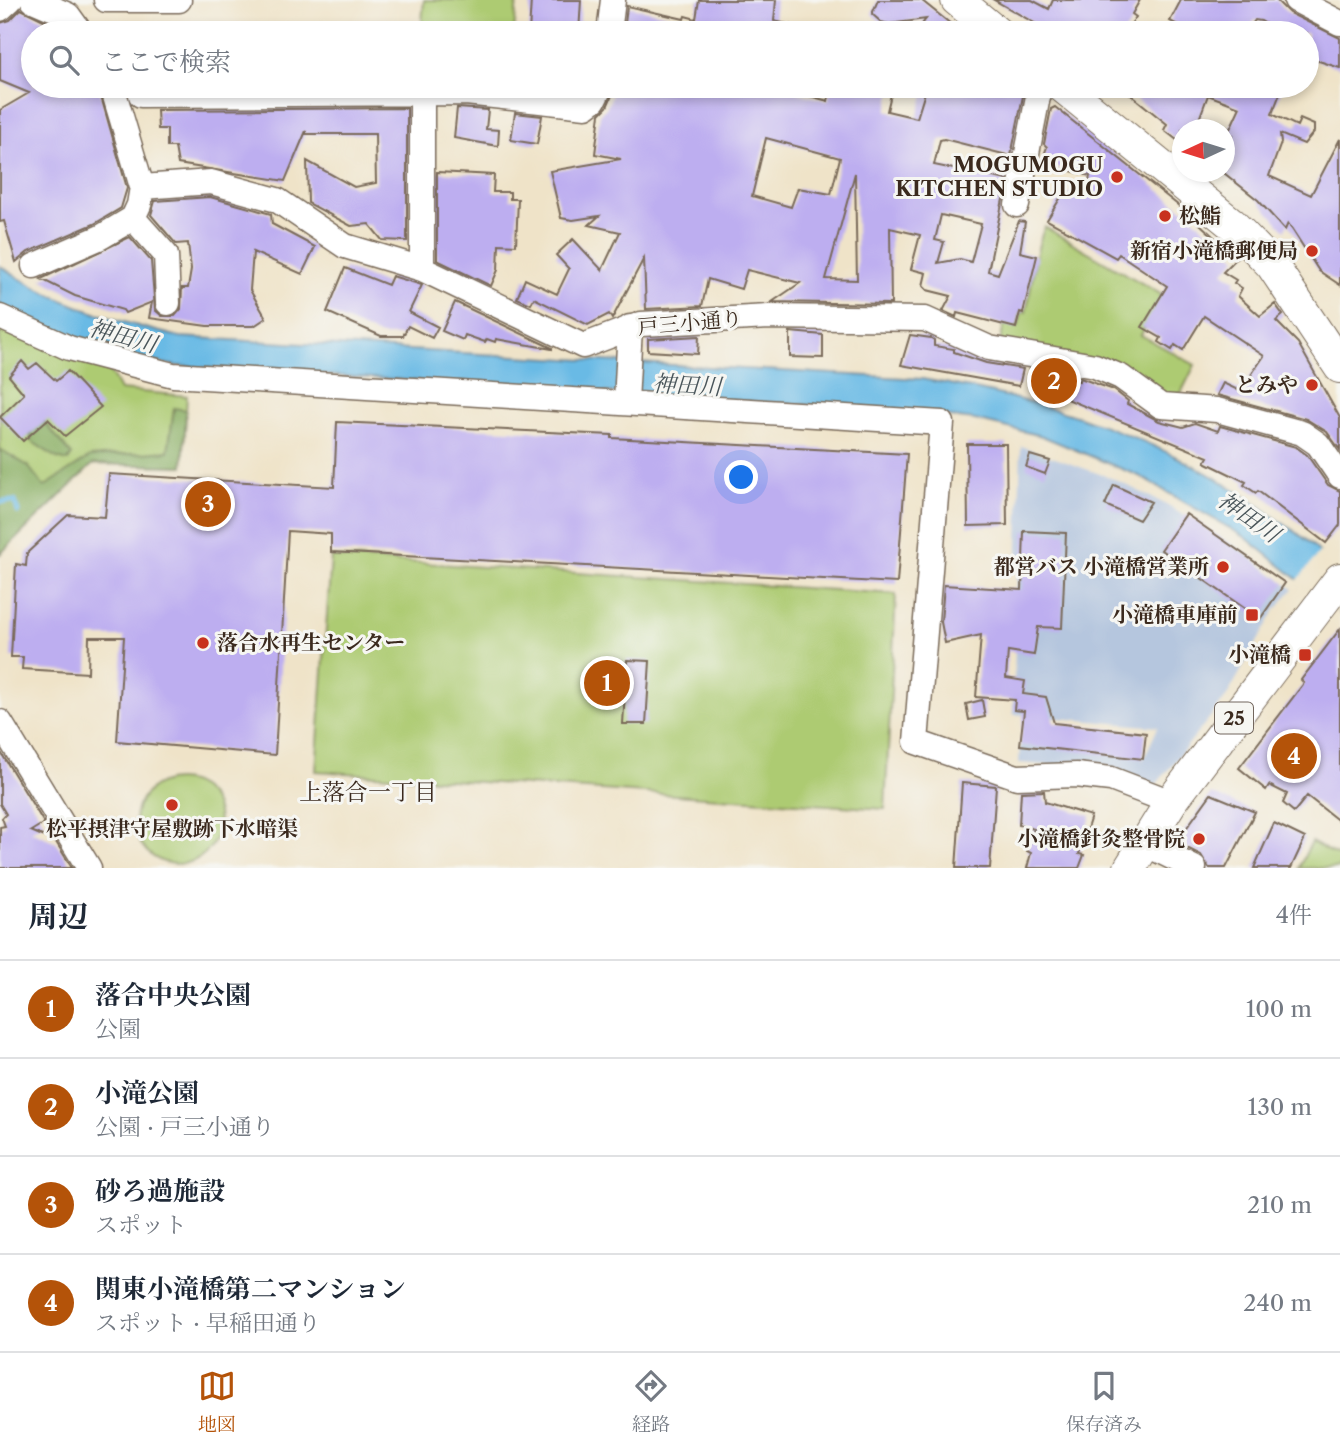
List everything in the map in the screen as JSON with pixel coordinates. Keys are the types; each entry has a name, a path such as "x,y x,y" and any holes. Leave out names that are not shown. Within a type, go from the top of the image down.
{"main road":[{"path":"957,0 982,21"},
{"path":"1077,98 1192,189 1240,232 1284,281 1340,367"},
{"name":"25","path":"1136,856 1171,802 1332,589"}],"street":[{"path":"0,9 10,0"},
{"path":"33,0 68,15 72,21"},
{"path":"106,0 179,0"},
{"path":"610,21 613,0"},
{"path":"1296,0 1340,23"},
{"path":"34,266 71,251 133,218 142,187 116,98"},
{"path":"422,98 422,269"},
{"path":"512,98 586,106 595,98"},
{"path":"1017,205 1038,98"},
{"name":"戸三小通り","path":"142,187 211,182 277,200 345,247 422,269 583,345 630,327 756,318 925,319 989,348 1095,366 1121,377 1161,406 1217,410 1302,433 1318,444 1340,476"},
{"path":"133,218 166,255 168,303"},
{"path":"0,317 69,348 173,375 626,397 942,423 916,742 1017,777 1076,775 1111,779 1171,802"},
{"path":"626,397 630,327"},
{"path":"0,724 89,868"},
{"path":"1136,856 1194,868"}],"shaded area":[{"path":"1021,446 1114,479 1161,502 1238,548 1293,589 1274,612 1227,696 1155,786 1102,769 1019,763 1020,745 1143,759 1142,763 1158,727 1013,714"}],"green space":[{"path":"424,0 517,0 515,21 422,21"},
{"path":"1045,227 1162,295 1141,335 1195,365 1177,401 1000,344 1004,324 1018,327 1022,311 1026,312 1036,256"},
{"path":"0,327 108,368 120,390 187,396 183,466 93,464 0,554"},
{"path":"1035,367 1077,372 1071,398 1033,390"},
{"path":"174,408 186,410 183,466 93,464 0,554 0,449 28,466 44,487 90,457 168,451"},
{"path":"42,419 72,455 68,461 57,458 31,441 31,425"},
{"path":"331,557 896,594 885,809 316,771"},
{"path":"177,780 193,783 207,792 216,806 219,822 216,838 207,852 193,861 177,864 161,861 147,852 138,838 135,822 138,806 147,792 161,783"},
{"path":"1311,842 1340,857 1340,868 1299,868"}],"water":[{"name":"神田川","path":"0,266 64,301 180,337 922,379 1016,398 1062,411 1151,445 1193,465 1234,490 1305,538 1320,553 1329,573 1340,613 1245,537 1139,476 1042,436 975,420 890,410 177,366 111,354 0,307"}],"pier":[{"name":"小滝橋","path":"1320,552 1340,569 1340,614 1297,581"}],"building":[{"path":"531,0 581,0 580,21 530,21"},
{"path":"699,0 776,0 774,21 625,21 627,6 684,19 685,16 696,19"},
{"path":"878,0 921,0 947,21 880,21 872,14"},
{"path":"994,0 1032,0 1049,9 1053,0 1140,0 1132,14 1136,17 1133,21 1031,21"},
{"path":"1181,0 1276,0 1289,13 1305,21 1255,20 1170,21"},
{"path":"21,9 46,21 21,21 21,90 0,81 0,23 10,20"},
{"path":"1319,28 1340,38 1340,68 1319,61"},
{"path":"21,98 101,98 127,188 121,208 94,224 28,252 16,262 4,221 0,222 0,110"},
{"path":"611,98 817,98 828,101 829,98 890,98 887,111 917,118 923,98 1023,98 1011,156 944,139 940,140 934,165 1007,180 988,271 998,274 1019,221 1025,222 1020,252 1037,256 1023,313 1020,312 1016,328 957,313 956,317 943,311 951,296 927,290 923,286 926,273 911,269 920,235 890,228 891,304 772,302 800,283 747,270 741,289 708,279 702,306 646,309 644,258 612,319 609,314 588,325 534,298 531,304 517,298 525,279 557,294 569,269 556,255 573,239 602,270 620,232 589,225 599,216 573,220 561,218 550,171 621,159 595,154 600,114","holes":["766,138 840,158 831,194 798,188 791,207 752,196","855,173 857,280 826,279","941,215 981,224 971,262 960,259 938,263 944,242 935,240"]},
{"path":"1135,98 1207,98 1199,119 1172,119 1172,136 1164,130 1167,124"},
{"path":"1216,98 1278,98 1272,114 1297,126 1300,119 1314,125 1314,132 1304,144 1280,134 1281,143 1269,176 1311,195 1340,139 1340,285 1319,271 1288,223 1285,230 1258,200 1235,182 1234,119 1240,107"},
{"path":"1055,107 1189,214 1237,258 1223,272 1236,280 1234,283 1242,288 1238,296 1260,316 1275,304 1283,315 1276,321 1298,343 1340,418 1340,450 1327,432 1306,419 1217,395 1223,383 1240,391 1264,356 1204,316 1183,350 1175,345 1172,350 1159,342 1161,338 1142,327 1167,286 1119,254 1116,258 1047,220 1064,192 1086,197 1090,176 1041,163 1047,147 1044,144 1051,109"},
{"path":"407,108 407,241 382,240 369,224 351,226 308,203 307,161 354,187 376,183 375,134 306,134 306,131 285,181 178,164 175,147 167,147 167,129 158,129 157,110"},
{"path":"457,108 488,110 486,129 499,130 498,146 454,138"},
{"path":"515,113 542,116 537,144 511,140"},
{"path":"437,172 494,175 493,192 510,192 510,199 518,199 516,245 499,244 498,270 491,286 437,260"},
{"path":"210,197 271,214 272,224 315,247 302,274 253,252 250,290 266,318 254,326 207,326 149,318 152,302 125,313 123,310 75,296 41,279 130,237 151,261 155,310 162,316 175,316 181,309 182,288 188,288 191,270 188,243 176,244 151,215 155,201"},
{"path":"345,268 388,285 392,276 422,285 409,312 438,327 432,338 408,326 403,336 381,336 327,312"},
{"path":"455,302 552,349 496,339 495,342 487,339 485,342 465,335 463,340 442,331"},
{"path":"790,332 823,335 823,358 790,357"},
{"path":"910,335 931,338 934,340 934,346 954,349 954,352 986,363 1023,369 1019,386 901,365"},
{"path":"699,336 698,354 648,351 648,339"},
{"path":"22,361 29,369 37,363 56,381 68,371 101,407 65,436 48,419 23,441 0,417 24,394 9,376"},
{"path":"1080,378 1114,390 1128,401 1127,404 1159,421 1183,427 1195,423 1218,431 1220,426 1296,447 1307,455 1328,485 1340,491 1340,525 1326,543 1258,491 1256,493 1244,485 1246,482 1205,462 1208,457 1067,399 1073,380 1079,381"},
{"path":"337,422 612,435 612,438 907,454 897,583 331,552 331,534 288,531 275,755 117,741 124,637 89,637 88,673 22,669 23,657 11,657 16,564 26,566 27,553 68,515 105,517 109,474 334,487"},
{"path":"967,444 1006,444 1007,525 968,526"},
{"path":"1030,455 1050,461 1045,474 1026,467"},
{"path":"1114,485 1151,502 1139,520 1105,505"},
{"name":"都営バス 小滝橋営業所","path":"1186,514 1285,583 1260,619 1161,550"},
{"path":"1024,531 1066,533 1062,628 1038,627 1034,655 1008,651 1006,678 1025,681 1023,694 1046,697 1054,723 1146,733 1143,759 1020,745 1024,711 1014,710 1015,700 976,697 981,635 945,643 941,622 944,585 1022,590"},
{"path":"1340,629 1340,822 1307,796 1294,812 1283,803 1287,794 1269,785 1266,790 1239,768 1304,683 1301,680"},
{"path":"627,660 650,661 646,724 623,724"},
{"path":"982,700 985,717 969,720 966,704"},
{"path":"0,751 44,823 31,831 56,842 72,868 0,868 0,827 5,826 2,818 6,814 0,804"},
{"path":"962,783 996,786 990,868 956,868"},
{"path":"1044,791 1045,802 1091,816 1079,854 1084,855 1079,868 1027,868 1031,853 1027,851 1034,829 1019,825 1021,792"},
{"path":"1211,794 1255,812 1226,868 1209,868 1201,855 1173,841 1177,835 1180,837"},
{"path":"1274,823 1305,838 1291,868 1254,868"}],"waterway":[{"path":"0,502 15,501 18,512"}],"place":[{"name":"MOGUMOGU KITCHEN STUDIO","path":"1117,177"},
{"name":"松鮨","path":"1165,216"},
{"name":"新宿小滝橋郵便局","path":"1312,251"},
{"name":"小滝公園","path":"1054,381"},
{"name":"とみや","path":"1312,385"},
{"name":"砂ろ過施設","path":"208,504"},
{"name":"都営バス 小滝橋営業所","path":"1223,567"},
{"name":"小滝橋車庫前","path":"1252,615"},
{"name":"落合水再生センター","path":"203,643"},
{"name":"小滝橋","path":"1305,655"},
{"name":"落合中央公園","path":"607,683"},
{"name":"関東小滝橋第二マンション","path":"1294,756"},
{"name":"松平摂津守屋敷跡下水暗渠","path":"172,805"},
{"name":"小滝橋針灸整骨院","path":"1199,839"}],"district":[{"name":"上落合一丁目","path":"368,792"}]}
